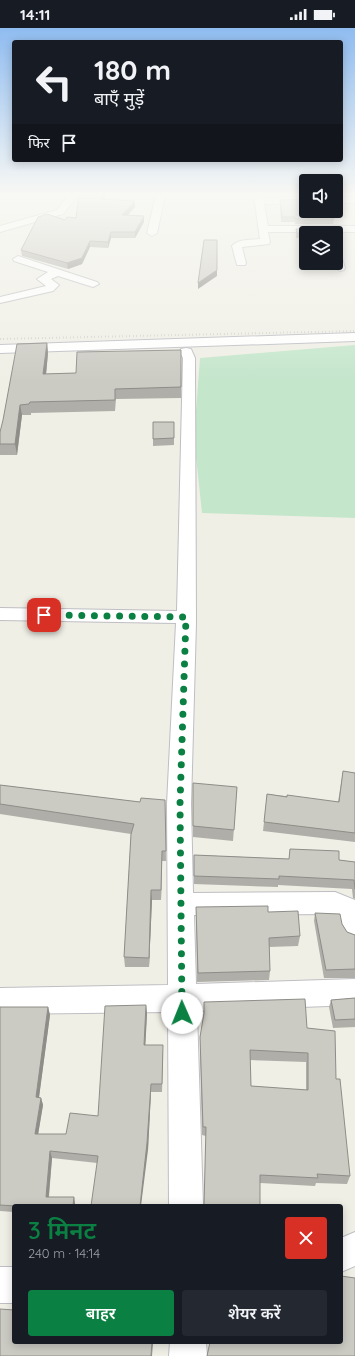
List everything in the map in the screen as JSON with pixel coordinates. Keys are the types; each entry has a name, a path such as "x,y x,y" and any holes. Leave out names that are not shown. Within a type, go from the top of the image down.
{"street":[{"path":"240,257 241,263"},
{"path":"18,259 93,284"},
{"path":"0,301 48,289 53,284 43,279 57,272"},
{"path":"0,301 25,306"},
{"path":"0,349 355,337"},
{"path":"186,352 189,358 186,617 180,804 186,1204"},
{"path":"0,614 186,617"},
{"path":"181,904 335,903 346,906 351,912 355,932"},
{"path":"0,1001 182,998 355,992"},
{"path":"343,1254 355,1249"},
{"path":"0,1285 12,1285"},
{"path":"188,1344 188,1356"}],"green space":[{"path":"355,345 355,518 202,513 194,438 200,358"}],"building":[{"path":"46,257 82,257 67,263"},
{"path":"202,257 217,257 217,270 198,283"},
{"path":"47,343 43,374 76,373 77,352 181,350 181,387 115,389 115,400 30,402 29,404 20,405 15,444 0,444 0,432 17,344"},
{"path":"153,422 174,422 174,438 153,439"},
{"path":"343,771 355,773 355,833 264,822 267,794 287,797 287,795 339,802"},
{"path":"193,783 237,787 234,830 193,826"},
{"path":"0,785 140,802 141,798 165,800 166,851 162,851 161,890 151,890 149,958 124,957 131,834 134,824 0,804"},
{"path":"290,849 339,851 339,860 355,862 355,889 354,880 279,876 279,879 194,876 194,855 289,859"},
{"path":"268,906 268,912 298,911 300,936 269,938 270,971 198,973 196,907"},
{"path":"315,913 340,914 342,924 347,932 355,935 355,969 326,970"},
{"path":"355,998 355,1019 335,1020 331,1000"},
{"path":"305,999 307,1028 335,1031 336,1079 340,1079 350,1176 317,1174 318,1178 260,1175 260,1204 204,1204 206,1127 203,1127 200,1037 204,1013 204,1002","holes":["250,1050 308,1053 308,1090 251,1086"]},
{"path":"146,1005 144,1045 163,1045 162,1084 151,1084 147,1143 140,1204 91,1204 98,1156 50,1151 46,1197 74,1197 73,1204 0,1205 0,1007 48,1007 36,1097 41,1098 35,1134 66,1134 70,1113 98,1116 105,1006"},
{"path":"343,1276 355,1278 355,1356 207,1356 210,1344 343,1344"},
{"path":"0,1309 12,1310 12,1344 152,1344 151,1356 0,1356"}],"railway":[{"path":"0,339 355,331"}],"route":[{"path":"44,615 186,617 180,804 182,1013"}]}
